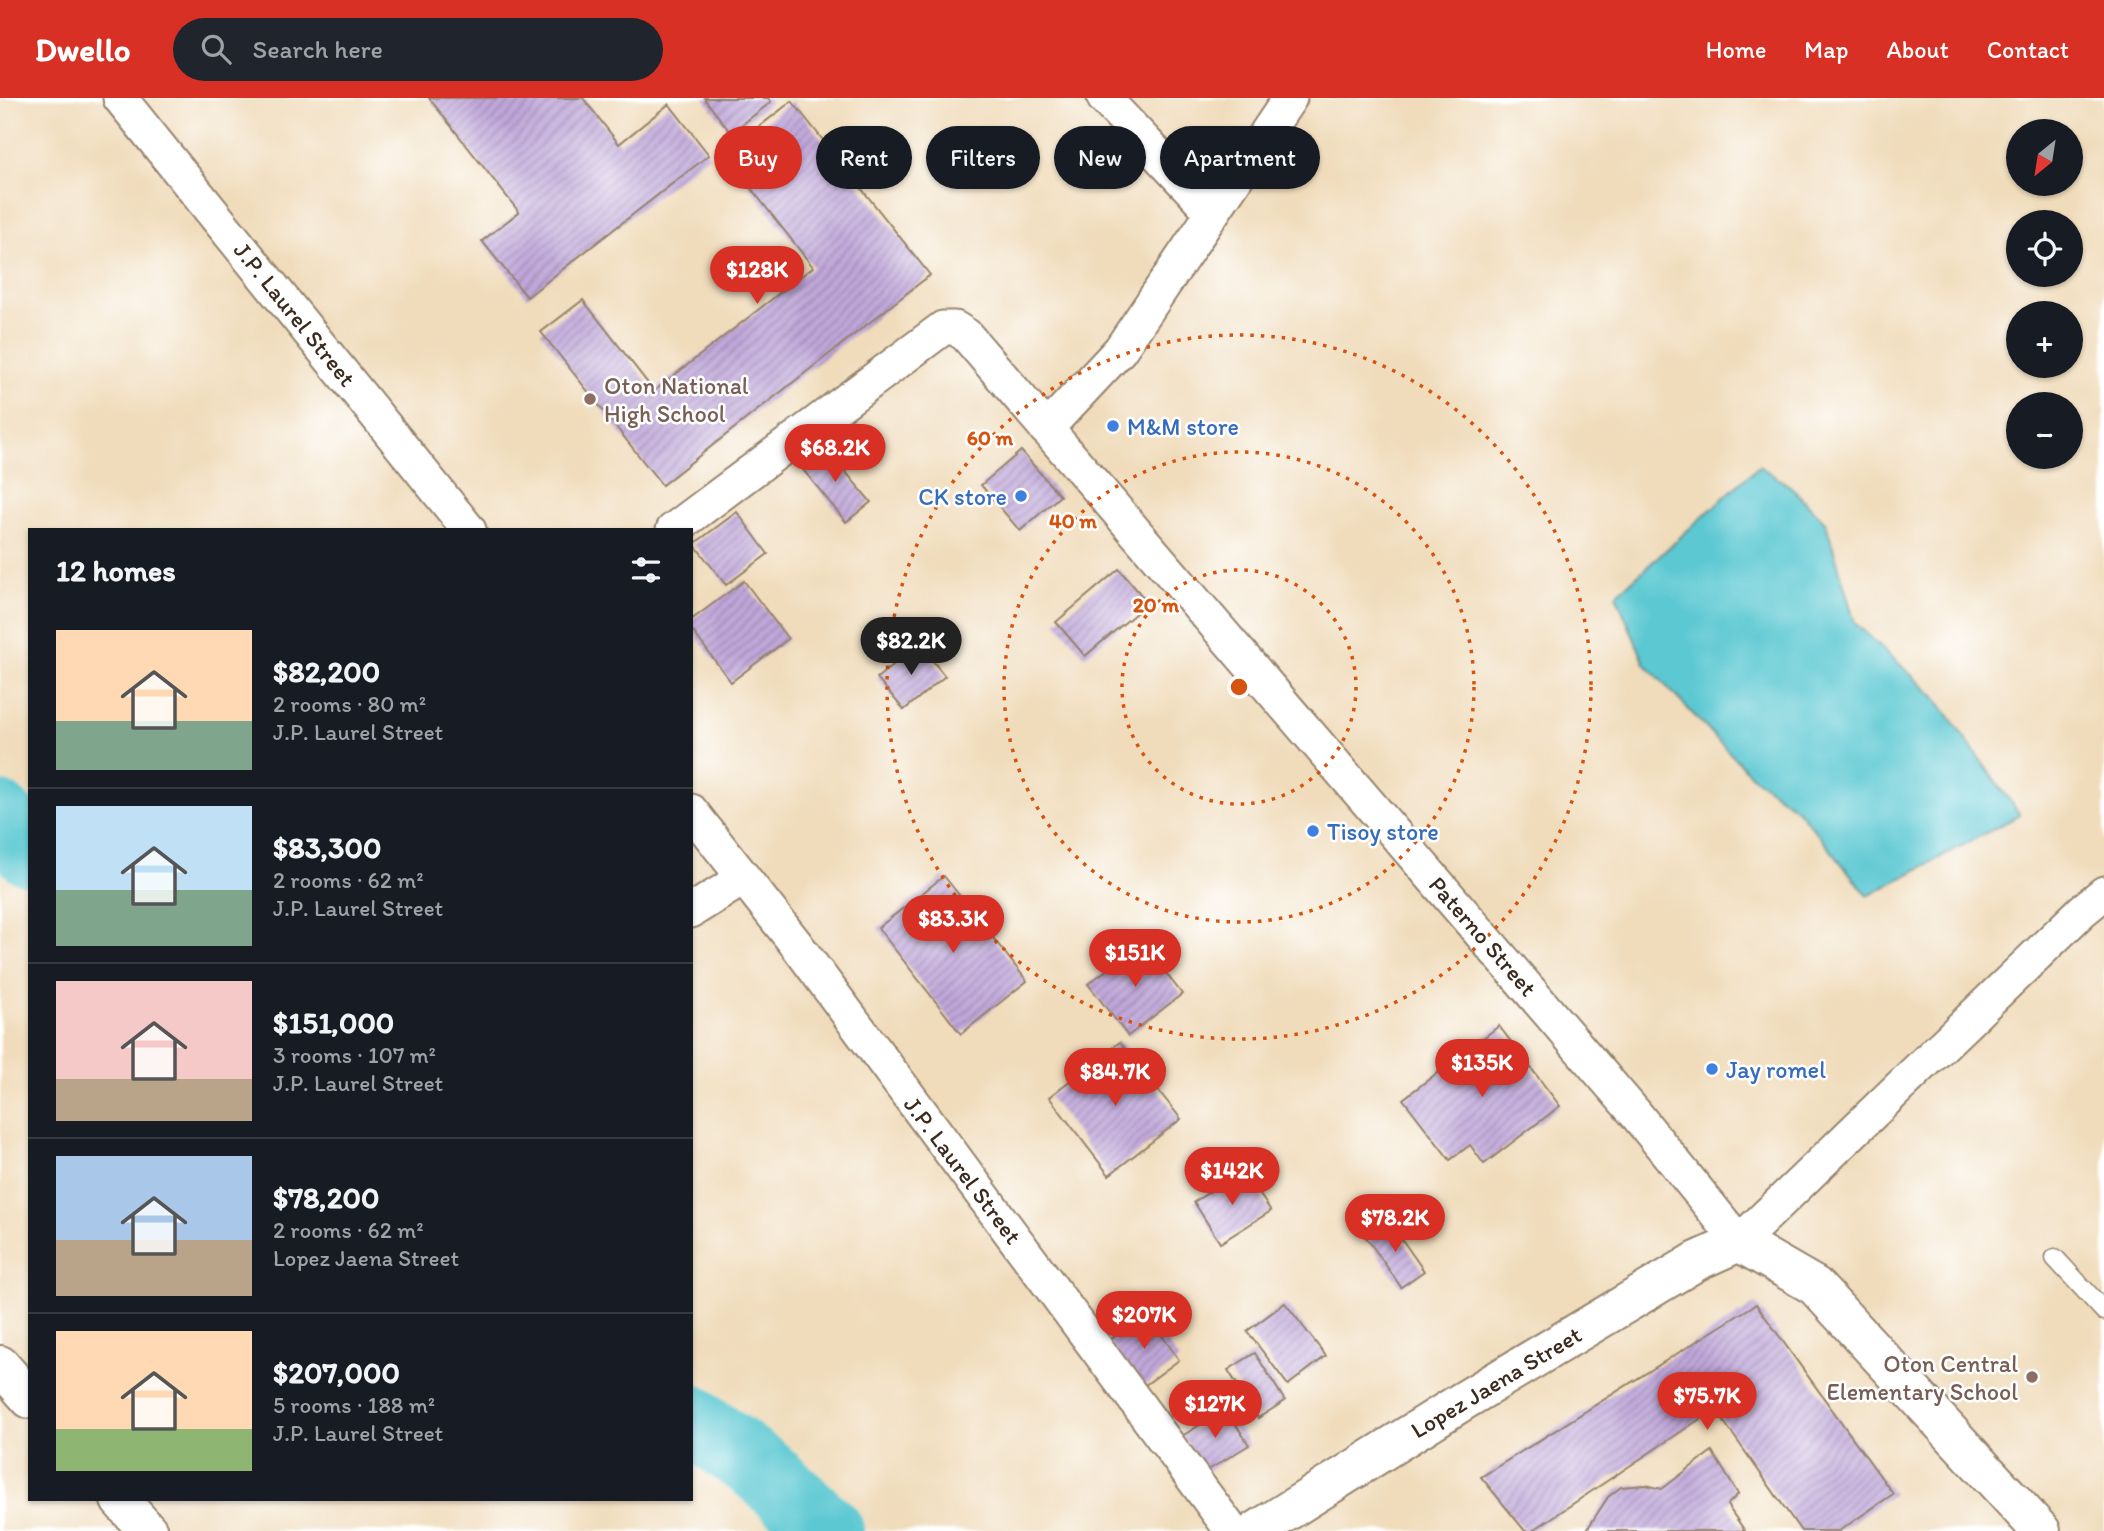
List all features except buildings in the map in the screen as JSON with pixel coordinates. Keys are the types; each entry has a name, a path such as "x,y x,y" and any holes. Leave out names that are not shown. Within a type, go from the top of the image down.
{"main road":[{"name":"Lopez Jaena Street","path":"1256,1531 1463,1401 1697,1261 1739,1242"},
{"path":"1739,1242 1815,1286 2041,1531"},
{"path":"0,1365 28,1397"},
{"path":"121,1501 148,1531"}],"street":[{"name":"J.P. Laurel Street","path":"120,98 467,528"},
{"path":"1104,98 1212,212"},
{"path":"1046,429 1121,349 1290,98"},
{"name":"Paterno Street","path":"676,528 943,328 955,328 966,335 1635,1113 1739,1242"},
{"name":"J.P. Laurel Street","path":"693,814 1232,1531"},
{"path":"693,910 744,878"},
{"path":"1739,1242 2082,911 2104,893"}],"lane":[{"path":"2055,1258 2104,1311"}],"water":[{"path":"1759,466 1790,486 1826,523 1855,623 1935,697 2020,815 1868,896 1799,811 1752,776 1645,664 1616,595"}],"waterway":[{"path":"0,817 28,849"},
{"path":"693,1420 762,1470 829,1531"}],"place":[{"name":"Oton National High School","path":"590,399"},
{"name":"M&M store","path":"1113,426"},
{"name":"CK store","path":"1021,496"},
{"name":"Tisoy store","path":"1313,831"},
{"name":"Jay romel","path":"1712,1069"},
{"name":"Oton Central Elementary School","path":"2032,1377"}]}
